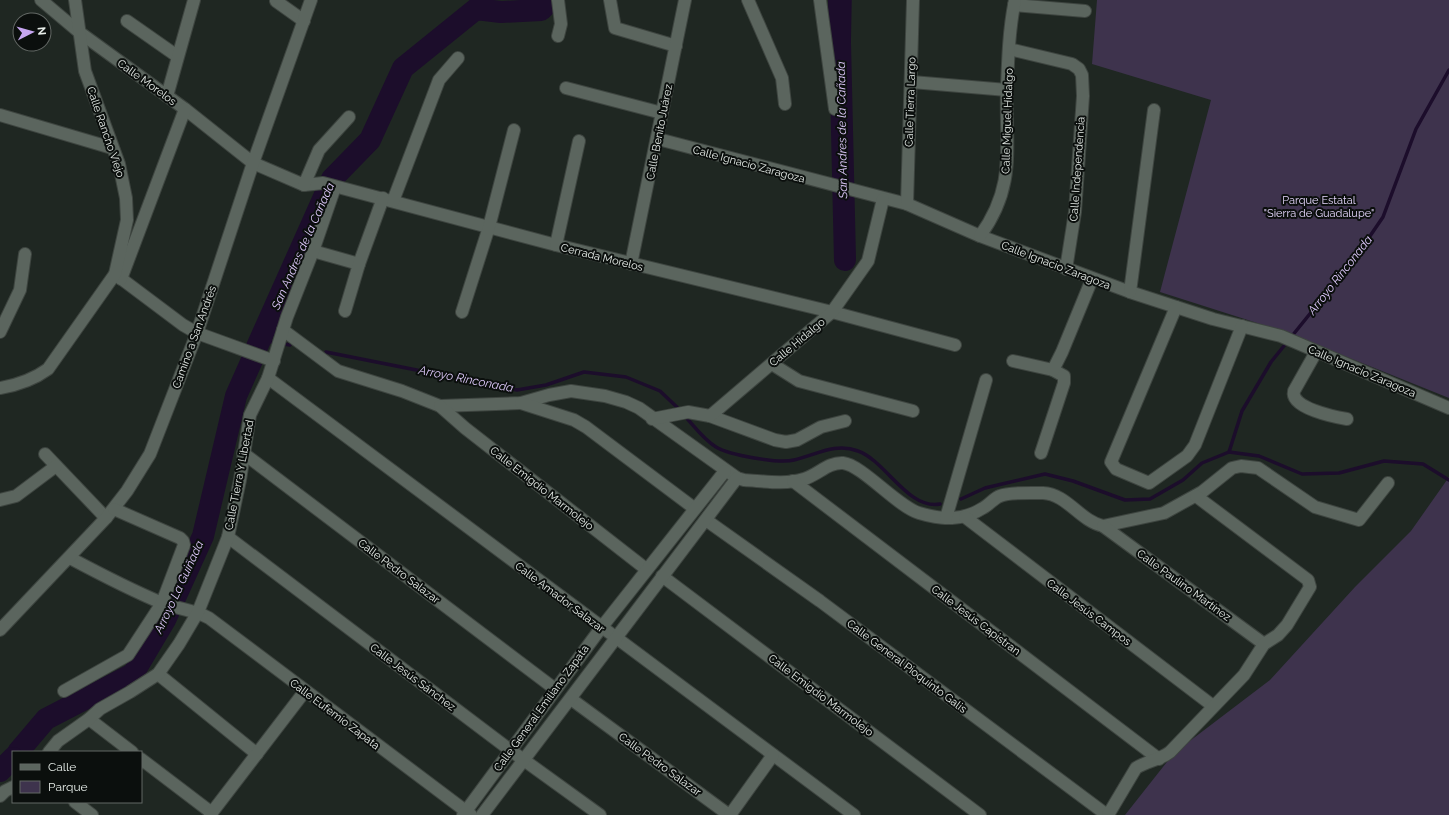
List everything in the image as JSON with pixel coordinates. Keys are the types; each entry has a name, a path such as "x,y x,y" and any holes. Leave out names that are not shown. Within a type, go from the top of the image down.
{"street":[{"name":"Calle Morelos","path":"41,0 79,32 185,109 253,163"},
{"name":"Calle Rancho Viejo","path":"75,0 86,71 123,180 126,220 118,277"},
{"path":"167,96 177,56 194,0"},
{"name":"Camino a San Andrés","path":"0,630 70,558 110,514 127,492 150,454 198,333 253,163 311,0"},
{"path":"558,0 561,24 558,36"},
{"path":"610,0 615,28 676,46"},
{"name":"Calle Benito Juárez","path":"631,264 686,0"},
{"path":"748,0 782,78 785,104"},
{"path":"820,0 836,109"},
{"name":"Calle Tierra Largo","path":"907,204 912,82 913,0"},
{"path":"276,1 304,21"},
{"path":"1014,2 1085,11"},
{"name":"Calle Miguel Hidalgo","path":"980,236 996,213 1003,194 1008,142 1007,90 1009,49 1014,2"},
{"path":"127,20 177,56"},
{"name":"Calle Independencia","path":"1009,49 1072,64 1079,69 1083,82 1075,212 1066,269"},
{"path":"345,311 359,264 439,80 458,58"},
{"path":"912,82 1007,90"},
{"path":"566,88 662,113"},
{"path":"0,388 20,384 36,378 48,369 118,277 185,109"},
{"path":"1130,292 1154,110"},
{"path":"0,115 112,148"},
{"path":"304,185 319,150 349,117"},
{"path":"462,312 489,227 514,130"},
{"name":"Calle Ignacio Zaragoza","path":"658,139 883,199 907,204 980,236 1130,292 1176,307 1281,336 1449,408"},
{"path":"556,245 578,141"},
{"name":"Cerrada Morelos","path":"253,163 304,185 330,186 388,199 556,245 832,312 955,345"},
{"name":"Calle Tierra Y Libertad","path":"50,751 62,738 89,719 100,709 158,674 179,644 198,612 228,537 240,480 250,416 268,378 283,330 313,251 330,186"},
{"name":"Calle Hidalgo","path":"710,416 832,312 868,261 883,199"},
{"path":"313,251 359,264"},
{"path":"0,332 20,290 25,254"},
{"path":"118,277 183,325 198,333 274,361"},
{"path":"1053,370 1062,352 1092,278"},
{"path":"1176,307 1112,458 1112,465 1116,469 1149,483 1187,456 1195,445 1242,326"},
{"path":"283,330 338,371 402,391 440,406 521,403 549,395 580,392 605,396 626,402 639,408 725,471 737,478 759,481 793,481 809,477 832,465 847,464 914,512 946,518 965,517"},
{"path":"1316,352 1294,391 1294,398 1297,402 1328,415 1347,419"},
{"path":"1014,360 1053,370 1062,375 1064,383 1041,452"},
{"path":"772,364 799,381 913,411"},
{"name":"Calle Amador Salazar","path":"268,378 601,628 854,815"},
{"path":"946,518 986,380"},
{"path":"521,403 574,420 586,427 694,508"},
{"name":"Calle Emigdio Marmolejo","path":"440,406 465,428 646,569"},
{"path":"652,418 688,412 710,416 775,440 786,442 797,440 821,427 845,421"},
{"path":"45,454 56,466 110,514 183,541 184,546 164,603 128,655 64,691"},
{"name":"Calle Pedro Salazar","path":"243,454 555,689"},
{"path":"0,500 16,496 56,466"},
{"path":"1103,526 1164,513 1196,496 1232,468 1237,466 1256,467 1315,507 1359,520 1388,484"},
{"name":"Calle General Emiliano Zapata","path":"466,814 510,750 601,628 694,508 725,471"},
{"name":"Calle General Emiliano Zapata","path":"482,815 737,478"},
{"name":"Calle Jesús Capistran","path":"793,481 1159,759"},
{"name":"Calle Paulino Martínez","path":"965,517 975,513 1001,496 1045,493 1058,497 1093,523 1103,526 1264,644"},
{"path":"1107,815 1136,768 1159,759 1170,752 1244,674 1264,644 1278,635 1287,624 1310,587 1310,583 1196,496"},
{"name":"Calle Jesús Campos","path":"965,517 1213,706"},
{"name":"Calle General Pioquinto Galis","path":"706,520 820,601 1107,815"},
{"name":"Calle Jesús Sánchez","path":"228,537 510,750 600,815"},
{"path":"70,558 131,589 164,603 185,610 198,612"},
{"name":"Calle Emigdio Marmolejo","path":"662,576 980,815"},
{"name":"Calle Eufemio Zapata","path":"198,612 209,618 466,814"},
{"path":"158,674 257,754"},
{"path":"142,760 211,814 305,691"},
{"name":"Calle Pedro Salazar","path":"571,699 729,815"},
{"path":"89,719 131,751"},
{"path":"729,815 773,755"},
{"path":"0,796 12,788"},
{"path":"76,803 92,815"}],"green space":[{"name":"Parque Estatal \"Sierra de Guadalupe\"","path":"1097,0 1449,0 1449,398 1285,332 1160,292 1211,100 1092,64"},
{"path":"1449,477 1449,815 1125,815 1174,753 1270,680 1355,587 1411,531"}],"waterway":[{"name":"San Andres de la Cañada","path":"839,0 845,260"},
{"path":"845,260 850,0"},
{"name":"San Andres de la Cañada","path":"256,349 332,179 370,140 403,68 476,9 501,12 541,10 549,2"},
{"name":"Arroyo Rinconada","path":"1229,452 1242,411 1271,362 1355,258 1383,217 1416,129 1449,70"},
{"name":"Arroyo Rinconada","path":"260,340 290,345"},
{"name":"Arroyo Rinconada","path":"326,352 517,390 546,385 584,372 626,377 660,391 680,410"},
{"name":"Arroyo La Guiñada","path":"19,751 46,719 133,674 165,620 203,536 236,396 252,360"},
{"name":"Arroyo Rinconada","path":"684,415 711,444 722,450 742,456 766,460 787,461 833,449 841,448 858,451 868,456 878,464 907,493 928,504 940,504"},
{"name":"Arroyo Rinconada","path":"961,499 985,488 1045,474 1073,481 1125,500 1150,499 1183,480 1202,463 1229,452 1259,456 1302,474 1339,473 1384,461 1423,464 1449,480"},
{"name":"Arroyo La Guiñada","path":"0,771 12,759"}]}
